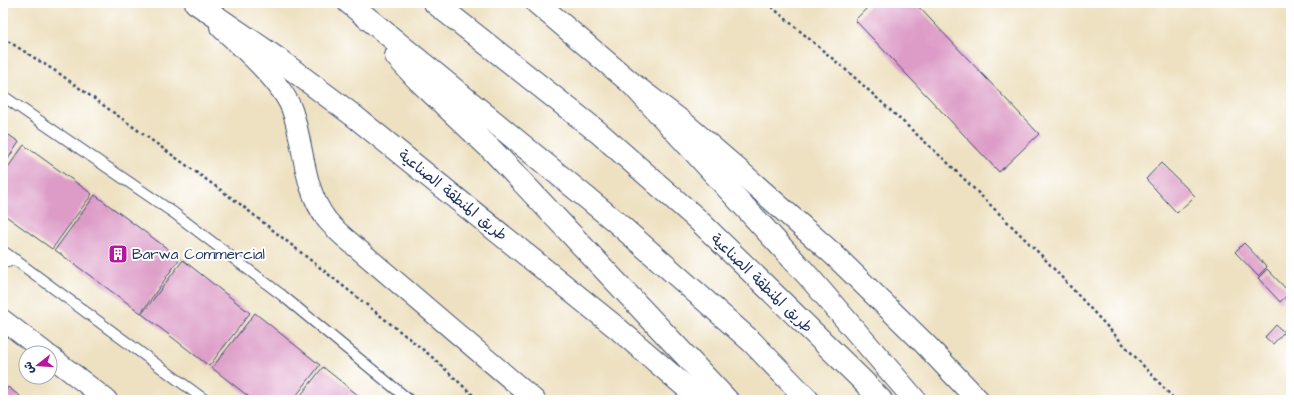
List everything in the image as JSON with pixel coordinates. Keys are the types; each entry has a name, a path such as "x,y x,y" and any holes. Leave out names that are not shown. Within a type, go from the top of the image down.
{"main road":[{"name":"طريق المنطقة الصناعية","path":"196,3 278,59 354,116 617,328 701,400"},
{"name":"طريق المنطقة الصناعية","path":"435,3 598,132 696,218 862,380 880,400"},
{"path":"537,3 631,83 691,128 833,254 924,343 978,400"},
{"path":"350,4 418,80 494,152 727,400"},
{"path":"350,4 616,221 752,342 808,400"},
{"path":"631,83 809,277 915,400"}],"street":[{"name":"طريق المنطقة الصناعية","path":"196,3 266,72 282,92 292,109 305,170 313,197 327,220 344,237 535,400"},
{"path":"3,320 36,345"},
{"path":"58,362 107,400"}],"lane":[{"path":"3,96 174,213 283,296 409,400"},
{"path":"3,252 16,260 205,400"},
{"path":"3,263 16,260"}],"path":[{"path":"767,3 853,76 949,164 1042,256 1175,400"},
{"path":"3,38 60,74 240,204 431,356 478,400"}],"building":[{"path":"872,3 915,3 1039,134 999,172 855,20"},
{"path":"3,131 19,142 3,167"},
{"path":"24,145 92,194 52,249 3,214 3,174"},
{"path":"1161,163 1195,196 1177,213 1146,179"},
{"name":"Barwa Commercial","path":"95,195 180,258 141,313 55,250"},
{"path":"1244,243 1267,267 1258,276 1235,252"},
{"name":"Barwa Commercial","path":"183,260 250,313 209,366 142,314"},
{"path":"1267,269 1290,293 1280,302 1258,278"},
{"path":"255,313 320,365 293,400 253,400 212,368"},
{"path":"1276,325 1284,332 1273,344 1265,337"},
{"path":"323,367 364,400 297,400"},
{"path":"8,387 25,400 3,400 3,394"}],"place":[{"name":"Barwa Commercial","path":"118,254"}]}
